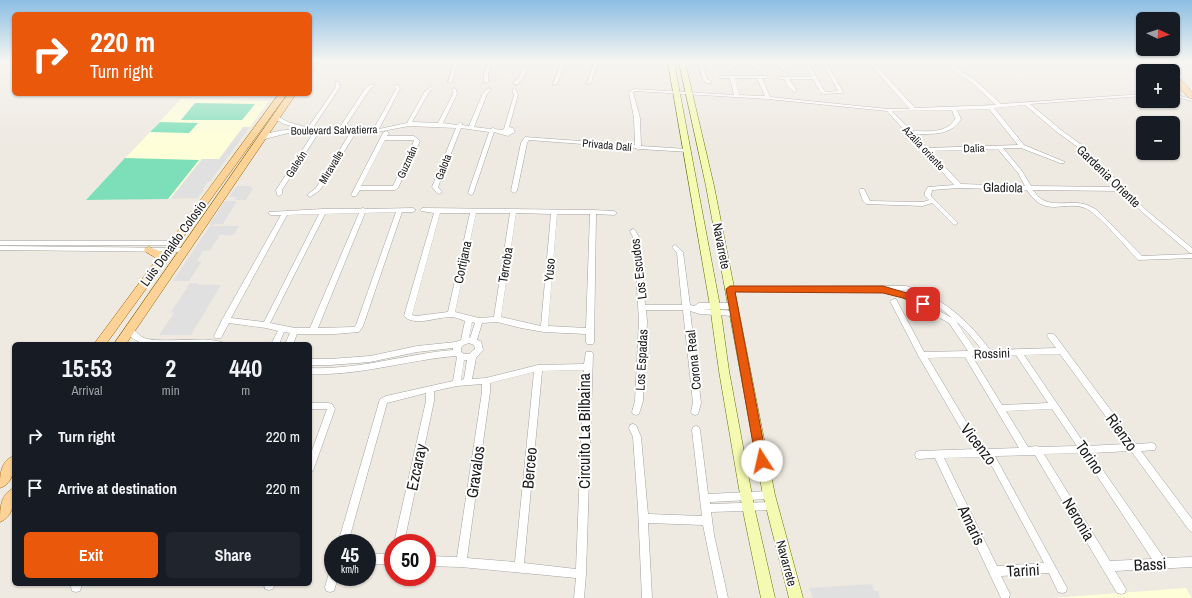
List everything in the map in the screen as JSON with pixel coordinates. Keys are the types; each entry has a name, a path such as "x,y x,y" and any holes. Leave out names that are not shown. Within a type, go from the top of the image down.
{"main road":[{"name":"Navarrete","path":"689,90 703,151 730,289 768,495 796,598"},
{"name":"Navarrete","path":"678,92 747,501 768,598"},
{"name":"Luis Donaldo Colosio","path":"121,342 260,140 275,117 283,98"},
{"name":"Luis Donaldo Colosio","path":"101,342 247,142 283,98"},
{"path":"224,173 224,182 231,183"},
{"path":"212,190 218,192 218,202"},
{"path":"149,250 157,253 162,259"},
{"path":"0,482 12,465"},
{"path":"0,515 12,498"}],"street":[{"path":"310,129 336,90"},
{"path":"341,130 367,90"},
{"path":"375,130 397,90"},
{"path":"410,123 428,90"},
{"path":"440,124 455,94 454,90"},
{"path":"472,127 486,93 489,90"},
{"name":"Boulevard Salvatierra","path":"260,140 279,132 295,128 318,131 341,130 352,132 375,130 410,123 459,125 492,130 505,130 516,95 514,90"},
{"path":"736,90 738,96"},
{"path":"766,90 768,98"},
{"path":"821,90 825,93 840,93 839,90"},
{"path":"895,90 914,110"},
{"path":"983,90 1000,106"},
{"path":"638,148 637,118 632,91 678,92 768,98 888,110 990,107 1136,95"},
{"path":"1180,93 1190,92"},
{"path":"1180,96 1192,100"},
{"name":"Gardenia Oriente","path":"1026,103 1059,131 1081,147 1144,211 1192,251"},
{"path":"990,107 1022,146 1062,162"},
{"path":"910,133 952,128 957,124 958,119 954,108"},
{"name":"Azalia oriente","path":"888,110 959,186"},
{"name":"Boulevard Salvatierra","path":"275,117 295,128"},
{"name":"Galota","path":"439,192 435,187 459,125"},
{"path":"354,195 389,126"},
{"path":"471,192 492,130"},
{"name":"Galeón","path":"278,194 279,190 318,131"},
{"name":"Miravalle","path":"310,195 318,189 352,132"},
{"name":"Guzmán","path":"358,188 395,188 417,141 414,138 384,138"},
{"name":"Privada Dalí","path":"514,191 526,141 687,151"},
{"name":"Dalia","path":"926,150 1022,146"},
{"path":"999,147 1023,176 1029,187 1040,201 1045,204 1077,204 1089,206 1140,258 1192,256"},
{"name":"Gladiola","path":"933,201 928,196 930,188 959,186 1122,189"},
{"path":"862,190 868,203 924,204 933,201 955,223"},
{"path":"313,331 363,210"},
{"path":"226,320 266,325 282,330 356,330 359,326 400,210"},
{"path":"271,213 413,210"},
{"path":"423,210 614,213"},
{"path":"266,325 323,211"},
{"path":"437,211 407,313 408,316 414,319 451,314 468,322 479,323 497,319 544,329 590,331"},
{"name":"Cortijana","path":"451,314 473,211"},
{"name":"Terroba","path":"497,319 513,212"},
{"name":"Yuso","path":"544,329 554,212"},
{"path":"590,342 592,212"},
{"path":"129,330 137,338 147,341 216,342 226,320 285,213"},
{"name":"Los Escudos","path":"633,231 636,239 642,308"},
{"path":"0,243 71,243 171,246 185,250"},
{"path":"65,249 71,243"},
{"path":"0,248 149,250 171,246"},
{"name":"Corona Real","path":"676,247 680,252 691,308 697,403 695,412"},
{"path":"730,289 883,289 906,296 955,319 970,329 988,353"},
{"name":"Vicenzo","path":"894,302 922,355 971,438 996,465 1062,588"},
{"path":"642,308 691,308 700,311 715,309 734,310"},
{"name":"Los Espadas","path":"636,412 639,401 642,308"},
{"path":"955,319 970,354 1025,450"},
{"path":"457,383 460,349 468,322"},
{"path":"312,362 370,363 420,357 460,349 473,340 479,323"},
{"path":"276,342 282,330"},
{"path":"290,342 295,330"},
{"name":"Rienzo","path":"1052,336 1192,527"},
{"path":"468,377 472,356 477,353 480,348 478,343 473,340"},
{"path":"460,349 472,356"},
{"name":"Rossini","path":"922,355 1062,351"},
{"name":"Torino","path":"1018,352 1053,406 1084,448 1161,563"},
{"path":"588,367 589,354"},
{"path":"312,371 337,372 370,363"},
{"name":"Circuito La Bilbaina","path":"346,534 383,401 457,383 468,377 486,381 538,368 588,367 579,598"},
{"name":"Berceo","path":"520,568 538,368"},
{"name":"Gravalos","path":"461,562 486,392 486,381"},
{"name":"Ezcaray","path":"401,534 428,409 430,390"},
{"path":"312,406 328,406 331,409 312,462"},
{"path":"1000,408 1053,406"},
{"path":"633,428 637,437 648,598"},
{"path":"696,430 707,521 722,598"},
{"path":"919,455 1025,450 1152,447"},
{"name":"Neronia","path":"1037,450 1121,589"},
{"name":"Amaris","path":"938,455 1005,594"},
{"path":"705,503 747,501 768,495"},
{"path":"747,501 771,506"},
{"path":"643,518 707,521"},
{"path":"436,561 461,562 581,574"},
{"name":"Bassi","path":"1107,566 1192,562"},
{"name":"Tarini","path":"994,571 1051,568"}],"shaded area":[{"path":"181,99 269,101 210,182 208,182 198,198 86,200"},
{"path":"243,127 250,127 210,182 208,182 198,198 170,199 202,159 219,159"},
{"path":"237,186 252,186 250,188 253,188 246,200 235,200 236,197 229,197"},
{"path":"225,201 237,201 223,224 209,225"},
{"path":"210,226 239,226 233,235 220,235 209,251 203,251 197,261 202,261 189,281 173,281"},
{"path":"190,283 199,283 198,285 221,285 191,335 159,335 174,313 171,312"},
{"path":"872,584 874,591 878,591 880,598 813,598 809,588"},
{"path":"1186,588 1192,598 1052,598"}],"green space":[{"path":"195,103 255,104 242,120 181,120"},
{"path":"160,122 198,123 189,133 150,132"},
{"path":"125,158 199,160 168,199 86,200"}],"route":[{"path":"762,461 730,289 883,289 906,296 923,304"}]}
